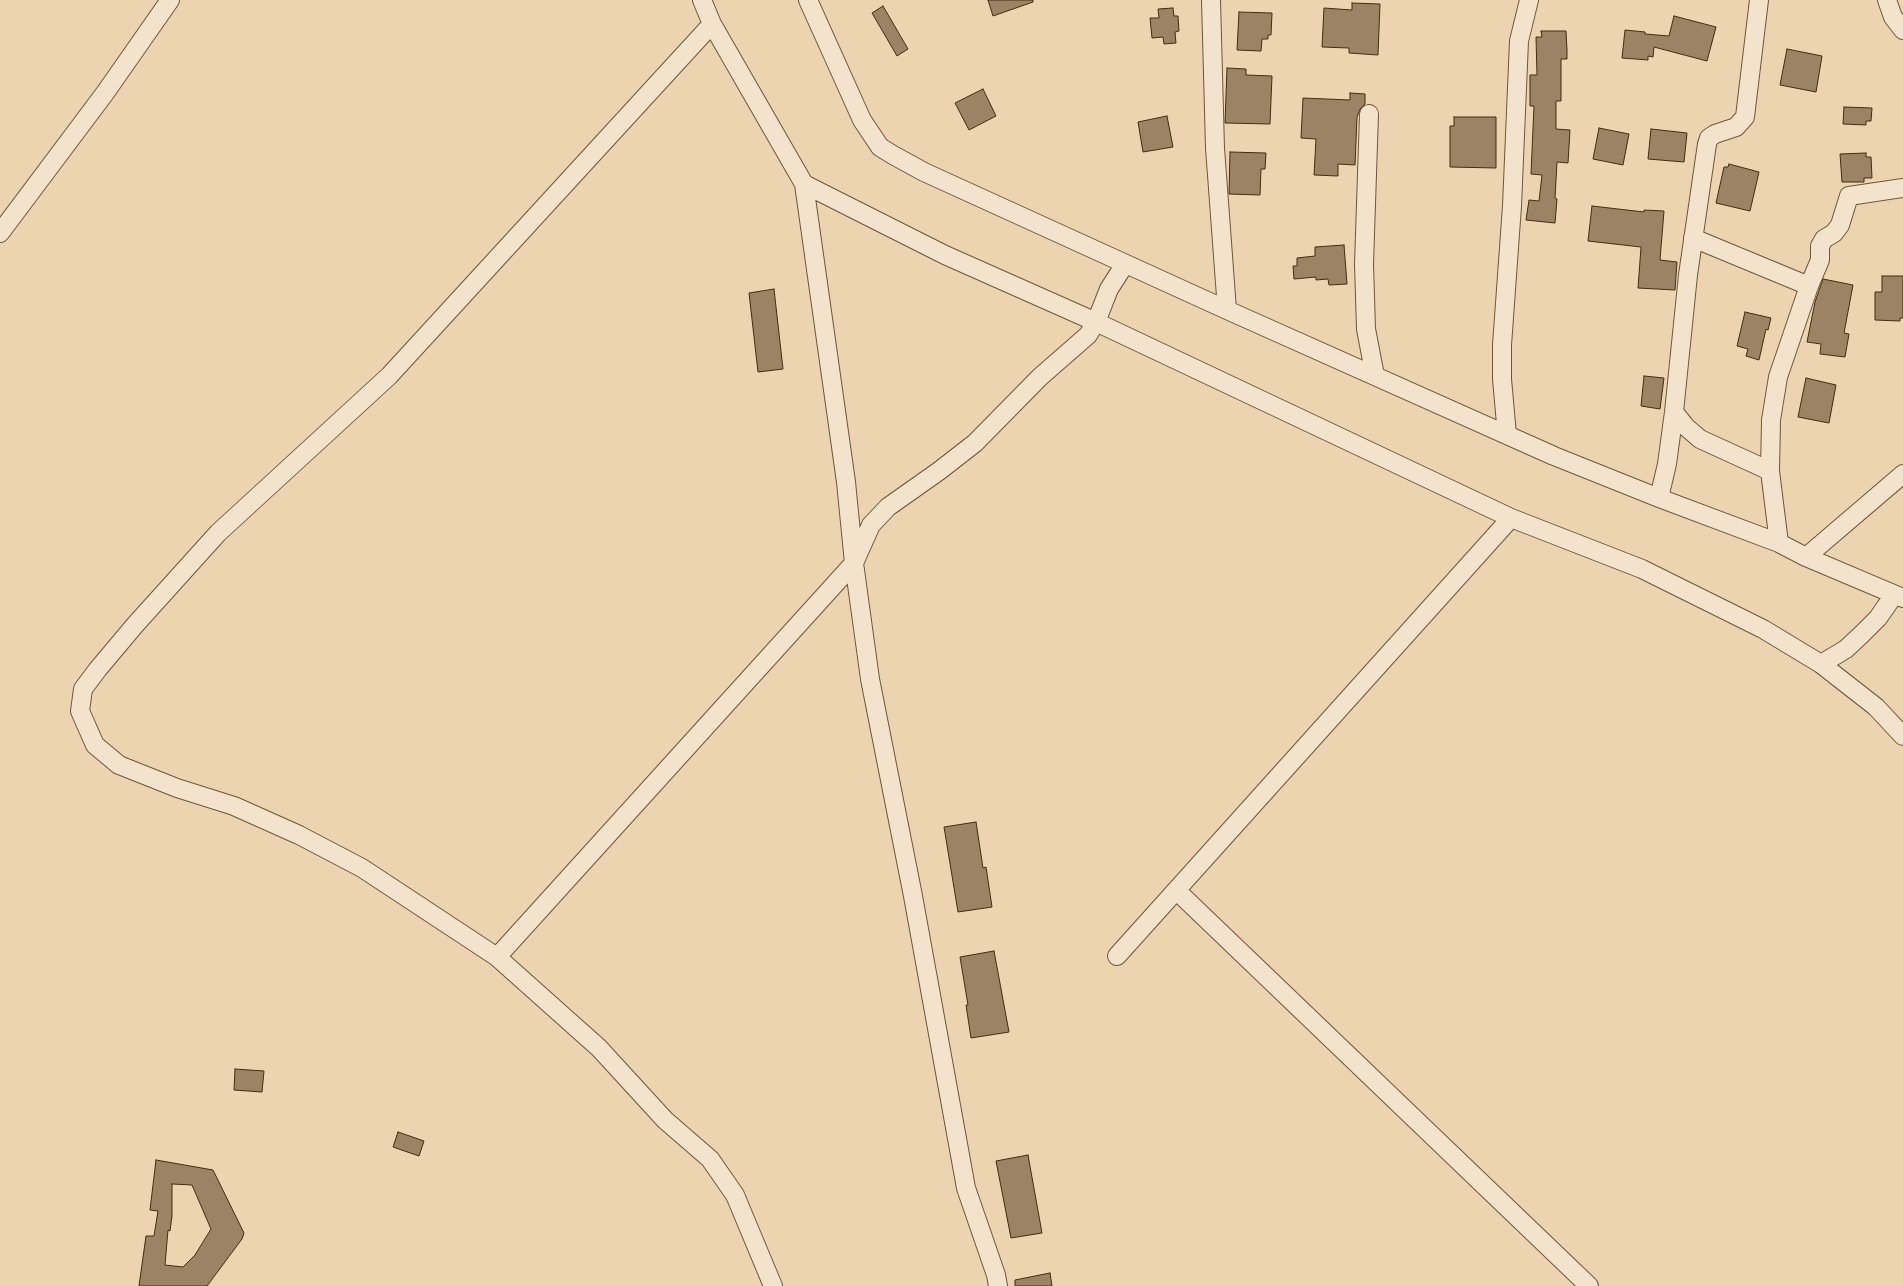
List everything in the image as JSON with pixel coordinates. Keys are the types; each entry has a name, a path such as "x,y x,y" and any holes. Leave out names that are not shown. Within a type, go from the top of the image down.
{"street":[{"path":"0,233 105,93 170,0"},
{"path":"702,0 712,24 804,184 846,482 854,563 870,679 913,896 966,1188 996,1275 998,1286"},
{"path":"808,0 862,120 880,147 924,172 1227,310 1507,434 1659,498 1779,543 1806,557 1899,596 1846,648 1821,664"},
{"path":"1211,0 1216,148 1227,310"},
{"path":"1507,434 1502,379 1502,345 1512,206 1519,41 1529,0"},
{"path":"1659,498 1667,464 1674,412 1702,172 1709,138 1736,127 1745,117 1759,0"},
{"path":"1887,0 1893,17 1903,30"},
{"path":"712,24 389,376 218,533 135,625 83,689 80,711 95,745 119,765 177,788 234,806 299,835 362,868 498,957 599,1048 665,1120 710,1159 735,1195 774,1286"},
{"path":"1369,114 1364,264 1366,328 1375,376"},
{"path":"804,184 945,255 1096,322 1511,518 1642,569 1763,629 1821,664 1876,707 1903,736"},
{"path":"1779,543 1770,471 1771,420 1778,377 1809,286 1820,260 1820,246 1824,239 1834,233 1840,225 1849,196 1903,188"},
{"path":"1693,238 1809,286"},
{"path":"498,957 854,563 871,525 888,507 975,444 1040,377 1088,335 1096,322 1109,289 1125,264"},
{"path":"1674,412 1686,427 1700,439 1770,471"},
{"path":"1806,557 1903,474"},
{"path":"1118,956 1511,518"},
{"path":"1177,891 1590,1286"}],"building":[{"path":"988,0 1033,0 1033,2 993,16"},
{"path":"1352,3 1380,4 1378,55 1349,53 1349,48 1322,47 1324,8 1352,10"},
{"path":"883,6 908,49 897,56 872,13"},
{"path":"1173,8 1174,16 1178,16 1179,31 1175,32 1176,43 1164,44 1163,37 1152,38 1150,18 1159,18 1158,9"},
{"path":"1239,12 1272,13 1271,35 1268,35 1268,39 1262,39 1261,51 1237,50"},
{"path":"1674,16 1716,27 1707,61 1654,47 1653,57 1648,56 1648,60 1622,58 1625,30 1669,36"},
{"path":"1541,31 1566,31 1567,59 1561,59 1561,101 1556,101 1556,129 1570,130 1568,163 1557,162 1555,223 1526,220 1529,200 1539,201 1542,175 1531,174 1534,106 1530,106 1530,75 1537,75 1536,37 1542,37"},
{"path":"1787,49 1822,56 1816,92 1780,85"},
{"path":"1227,68 1246,69 1246,75 1272,76 1270,124 1225,123"},
{"path":"983,89 996,116 969,130 955,103"},
{"path":"1350,93 1365,94 1365,104 1360,109 1357,117 1355,165 1338,164 1338,176 1314,175 1316,139 1301,138 1303,98 1350,100"},
{"path":"1844,107 1872,108 1871,121 1866,121 1866,125 1843,124"},
{"path":"1167,116 1173,147 1143,152 1138,122"},
{"path":"1454,117 1496,117 1496,168 1450,167 1450,126 1454,126"},
{"path":"1599,128 1629,134 1623,165 1593,159"},
{"path":"1651,129 1687,133 1684,162 1648,159"},
{"path":"1230,152 1266,153 1265,169 1261,169 1260,195 1229,194"},
{"path":"1866,153 1866,157 1871,157 1872,178 1864,178 1864,182 1842,182 1840,154"},
{"path":"1729,164 1759,172 1750,211 1716,203 1724,167 1728,167"},
{"path":"1592,206 1644,212 1644,210 1664,211 1660,260 1677,262 1675,290 1638,288 1641,247 1588,241"},
{"path":"1344,245 1347,284 1329,285 1328,279 1316,280 1316,277 1294,279 1293,266 1297,266 1297,258 1315,256 1315,247"},
{"path":"1882,276 1903,276 1903,318 1900,318 1900,321 1875,320 1875,292 1882,292"},
{"path":"1823,279 1853,285 1844,333 1849,334 1845,357 1820,354 1821,344 1807,342 1815,302"},
{"path":"774,289 783,369 758,372 749,293"},
{"path":"1745,312 1771,318 1768,330 1766,329 1759,360 1746,356 1748,349 1737,346"},
{"path":"1644,376 1664,378 1660,409 1641,406"},
{"path":"1806,378 1836,385 1829,423 1798,417"},
{"path":"976,822 983,868 986,867 992,907 958,912 944,827"},
{"path":"994,951 1009,1032 971,1038 960,957"},
{"path":"235,1069 264,1071 262,1092 234,1090"},
{"path":"398,1132 424,1141 419,1156 393,1147"},
{"path":"1028,1155 1042,1233 1011,1238 996,1161"},
{"path":"156,1160 213,1170 244,1233 242,1239 207,1286 139,1286 146,1236 154,1236 158,1211 150,1210","holes":["172,1184 192,1185 211,1229 195,1255 183,1267 165,1265 168,1230 170,1231 172,1216"]},
{"path":"1050,1273 1052,1286 1015,1286 1015,1280"}]}
